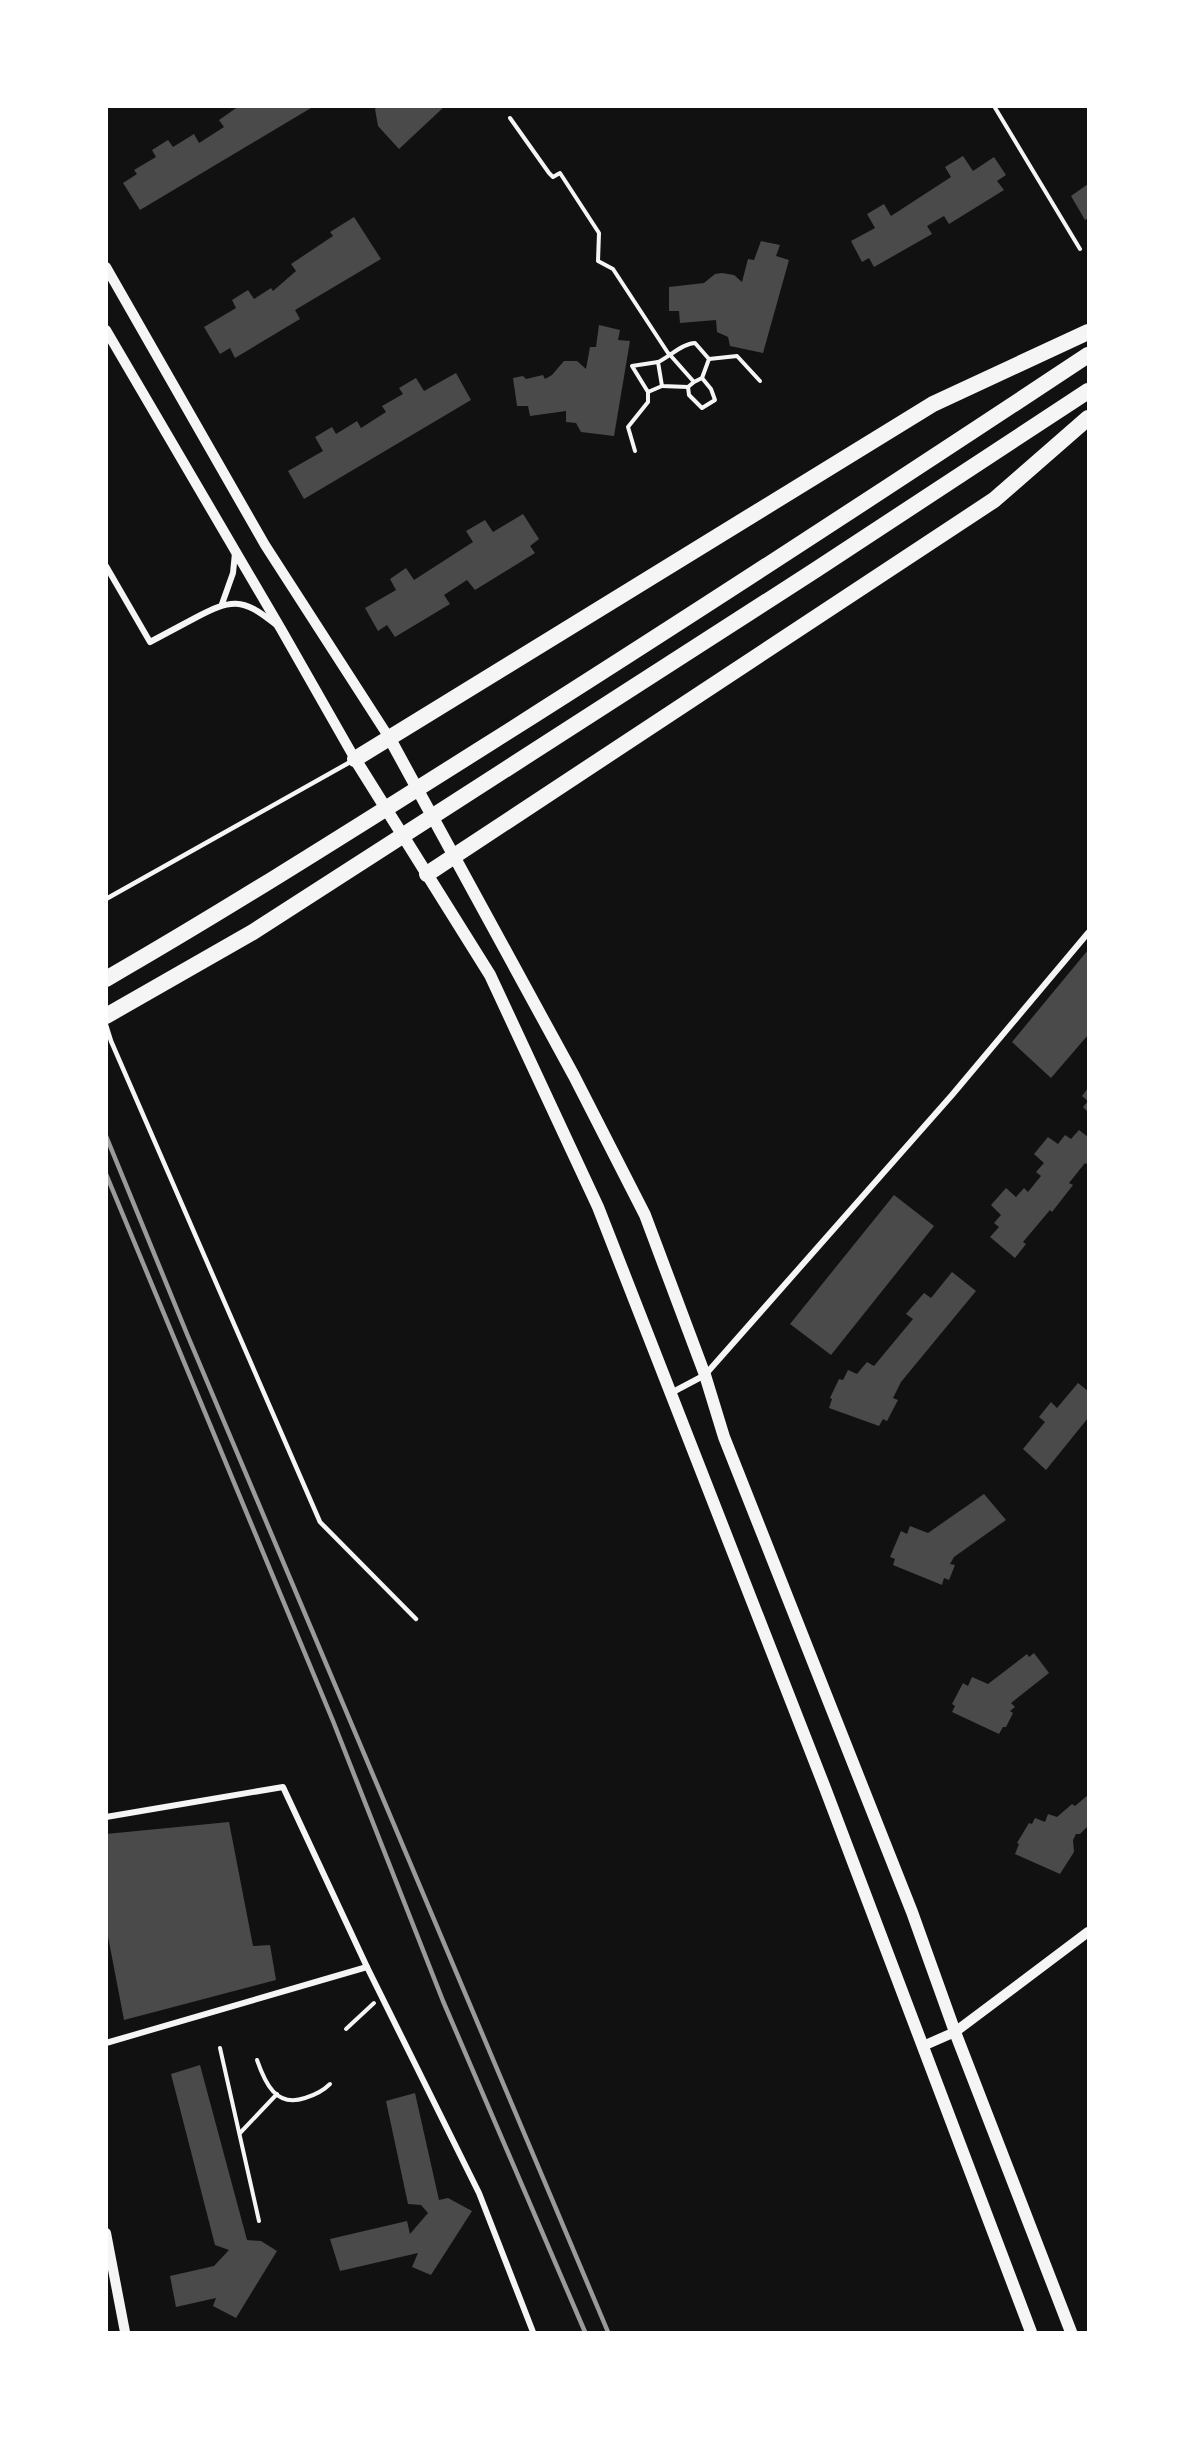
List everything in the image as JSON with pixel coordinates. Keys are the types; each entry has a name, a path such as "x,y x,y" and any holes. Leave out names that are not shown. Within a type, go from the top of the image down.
{"highway":[{"path":"355,759 933,404 1089,332"},
{"path":"106,979 237,903 800,545 1089,355"},
{"path":"106,1016 253,932 817,570 1089,391"},
{"path":"426,874 994,500 1089,418"}],"main road":[{"path":"390,739 455,855 645,1215 705,1376 724,1437 912,1912 955,2032 1071,2332"},
{"path":"355,759 490,975 598,1207 923,2046 1031,2332"}],"street":[{"path":"106,267 265,545 390,739"},
{"path":"106,330 355,759"},
{"path":"222,604 229,590 235,550"},
{"path":"106,566 150,642 222,604 238,604 254,608 281,629"},
{"path":"671,1393 705,1376 952,1095 1089,933"},
{"path":"106,1817 284,1787 367,1967 479,2193 533,2332"},
{"path":"923,2046 955,2032 1089,1932"},
{"path":"106,2043 367,1967"},
{"path":"106,2232 125,2332"}],"lane":[{"path":"106,899 355,759"},
{"path":"106,1025 320,1522 416,1619"}],"path":[{"path":"994,106 1080,249"},
{"path":"510,118 549,173 553,177 560,173 599,233 598,261 613,269 671,356 694,382"},
{"path":"635,451 628,427 648,402 648,392 632,366 658,362 689,343 695,343 709,359"},
{"path":"709,359 737,356 760,381"},
{"path":"648,392 662,386 688,387 702,378 709,359"},
{"path":"658,362 662,386"},
{"path":"688,387 689,395 702,408 715,400 711,389 702,378"},
{"path":"345,2029 374,2003"},
{"path":"220,2048 259,2221"},
{"path":"257,2060 267,2085 286,2101 297,2101 311,2096 330,2084"},
{"path":"239,2133 278,2094"}],"building":[{"path":"239,106 311,108 140,210 123,183 137,174 134,170 156,157 152,150 168,140 173,147 194,134 199,143 224,127 219,120"},
{"path":"377,106 445,106 399,149 378,126 375,109"},
{"path":"963,156 973,171 994,157 1006,175 997,181 1004,190 949,224 944,216 927,226 932,234 874,267 869,258 862,262 851,241 875,228 867,214 884,204 891,216 951,177 945,167"},
{"path":"1088,184 1088,218 1085,220 1071,196"},
{"path":"354,217 381,259 295,310 300,319 235,358 230,348 220,354 204,327 236,308 232,300 248,290 254,299 271,288 273,291 296,271 291,264 333,236 330,232"},
{"path":"761,241 780,245 776,256 789,260 763,353 730,346 728,337 717,332 716,320 680,323 679,311 669,311 669,287 704,283 715,274 722,273 734,275 742,282 748,259 754,260"},
{"path":"599,325 620,330 618,340 630,341 614,436 581,432 576,423 566,422 566,411 530,416 528,406 517,406 513,378 523,376 526,379 543,375 545,379 552,375 564,361 577,361 586,369 590,347 596,347"},
{"path":"456,373 471,400 304,499 288,471 323,451 315,437 332,427 336,434 357,421 361,428 386,412 382,406 403,394 399,388 416,378 424,391"},
{"path":"523,514 539,539 530,546 535,553 475,590 467,580 444,595 450,604 395,637 387,625 378,631 365,608 396,590 390,579 406,568 414,580 473,542 466,531 485,520 493,532"},
{"path":"1088,950 1088,1035 1051,1078 1012,1042"},
{"path":"1088,1088 1088,1101 1082,1096"},
{"path":"1088,1101 1088,1112 1083,1107"},
{"path":"1079,1130 1088,1137 1088,1165 1085,1163 1069,1183 1073,1185 1052,1212 1050,1210 1023,1242 1026,1244 1015,1258 990,1237 999,1227 994,1223 1001,1215 991,1205 1006,1188 1016,1197 1024,1188 1028,1192 1041,1176 1036,1172 1044,1163 1034,1154 1048,1137 1058,1144 1065,1135 1071,1139"},
{"path":"894,1195 934,1226 831,1355 790,1324"},
{"path":"952,1272 976,1291 901,1382 893,1398 898,1400 887,1421 883,1419 879,1426 829,1408 832,1399 830,1398 839,1379 843,1380 848,1370 857,1374 867,1362 874,1366 913,1319 906,1314 924,1293 931,1298"},
{"path":"1078,1383 1088,1391 1088,1418 1046,1470 1023,1449 1045,1422 1039,1417 1051,1402 1057,1408"},
{"path":"984,1494 1006,1520 954,1557 950,1564 955,1565 949,1580 944,1578 942,1585 893,1565 895,1559 890,1557 901,1531 907,1534 910,1526 928,1533"},
{"path":"1034,1653 1049,1673 1011,1703 1015,1707 1010,1711 1013,1713 1006,1727 1003,1727 999,1734 952,1712 955,1706 952,1704 963,1683 968,1686 972,1677 988,1684 1027,1654 1029,1657"},
{"path":"1088,1795 1088,1826 1080,1834 1076,1834 1073,1840 1074,1852 1060,1874 1015,1854 1019,1844 1017,1843 1029,1823 1032,1824 1035,1818 1045,1822 1048,1814 1057,1817 1072,1804 1075,1806"},
{"path":"229,1822 253,1946 270,1945 276,1980 124,2020 106,1926 106,1834"},
{"path":"200,2065 247,2240 261,2241 277,2251 236,2318 213,2306 216,2298 176,2307 170,2276 214,2266 229,2250 215,2245 171,2074"},
{"path":"415,2093 439,2200 448,2198 472,2211 431,2275 412,2267 418,2253 340,2271 330,2239 407,2221 410,2234 428,2213 421,2205 408,2204 386,2101"}],"railway":[{"path":"106,1136 187,1334 608,2332"},
{"path":"106,1174 333,1721 443,2001 585,2332"}]}
